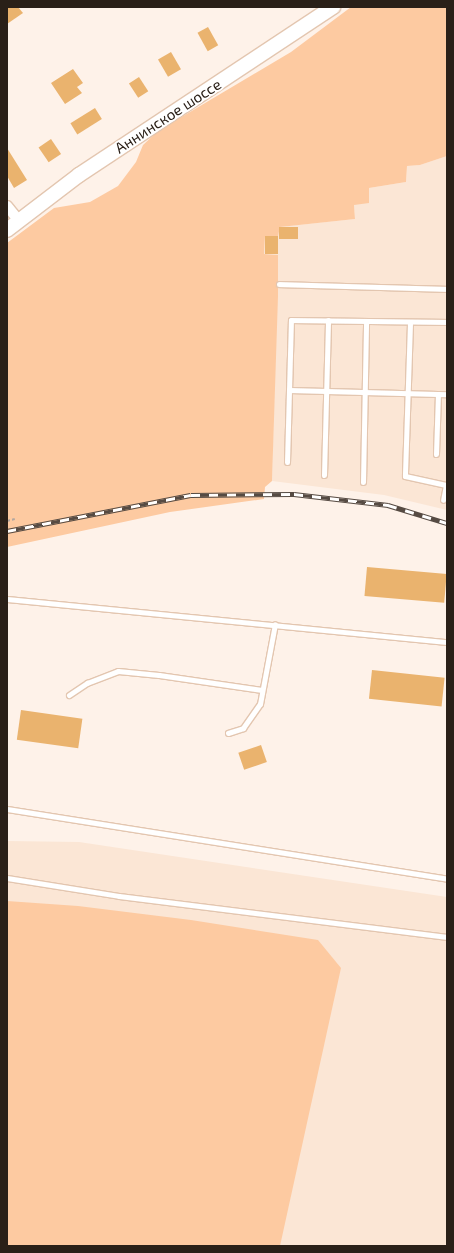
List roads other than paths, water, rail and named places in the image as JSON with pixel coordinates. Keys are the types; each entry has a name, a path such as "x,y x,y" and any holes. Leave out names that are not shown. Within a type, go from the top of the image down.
{"main road":[{"name":"Аннинское шоссе","path":"7,230 86,170 333,7"}],"street":[{"path":"7,206 18,221"}],"lane":[{"path":"279,284 447,289"},
{"path":"287,462 291,320 410,323 447,322"},
{"path":"324,475 328,320"},
{"path":"363,482 366,321"},
{"path":"410,323 405,476 446,485 443,500"},
{"path":"289,390 438,395 447,394"},
{"path":"436,454 438,395"},
{"path":"7,599 447,642"},
{"path":"228,733 242,728 260,704 275,624"},
{"path":"69,695 87,683 118,671 159,674 262,690"},
{"path":"7,809 447,879"},
{"path":"7,878 119,896 447,937"}],"railway":[{"path":"7,531 191,495 294,494 388,505 447,523"}]}
